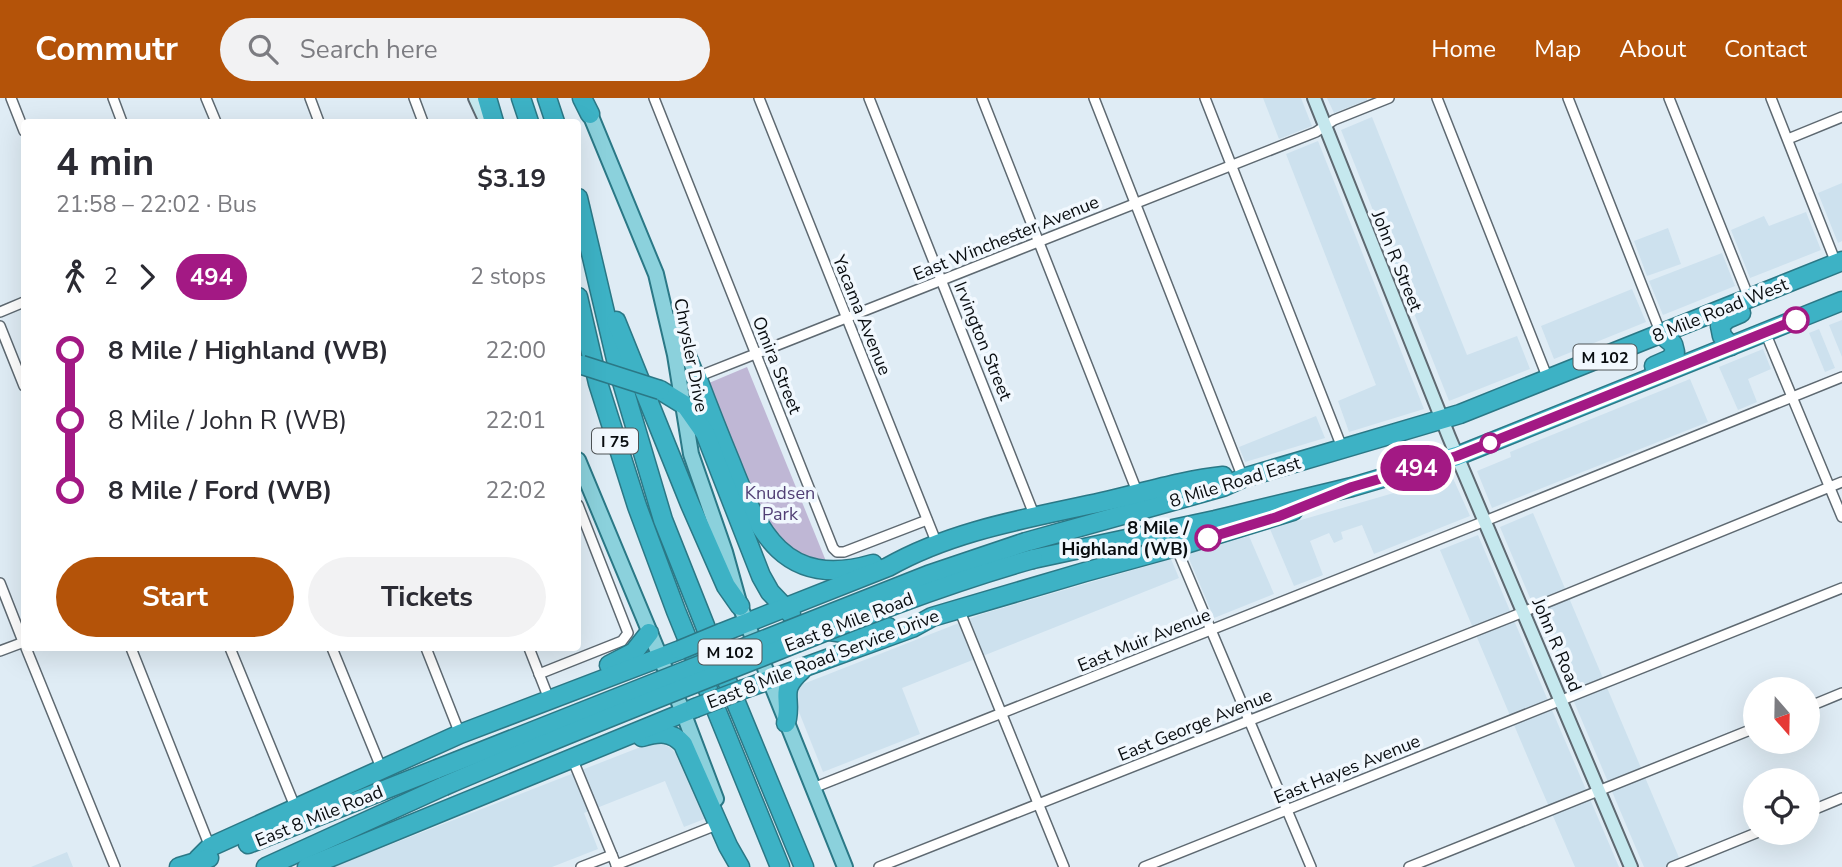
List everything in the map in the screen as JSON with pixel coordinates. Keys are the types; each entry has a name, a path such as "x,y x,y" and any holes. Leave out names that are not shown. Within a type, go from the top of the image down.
{"highway":[{"path":"486,98 487,119"},
{"path":"521,98 528,119"},
{"path":"547,98 554,119"},
{"name":"I 75","path":"581,210 619,372 663,520 724,676 804,867"},
{"path":"1731,346 1719,331 1724,321 1840,265"},
{"name":"8 Mile Road West","path":"1442,420 1749,298 1840,265"},
{"path":"598,280 713,558 743,615 785,608 888,567 914,553"},
{"path":"1834,304 1842,294"},
{"name":"M 102","path":"1457,456 1834,304"},
{"name":"I 75","path":"581,310 598,383 636,506 780,867"},
{"path":"1517,432 1545,410 1670,359 1674,355 1674,346 1661,334"},
{"path":"581,364 660,390 682,403 705,433 761,576 771,592 798,619 814,627 844,634 869,632 932,617"},
{"path":"697,377 753,516 767,538 785,555 810,566 830,570 862,567 1017,520 1221,476 1243,478"},
{"name":"8 Mile Road East","path":"1027,542 1223,487 1243,478 1442,420"},
{"name":"East 8 Mile Road","path":"267,867 444,786 580,729 950,584 1033,559 1207,523 1352,487 1457,456"},
{"name":"East 8 Mile Road Service Drive","path":"314,866 598,746 714,700 912,628 932,617 1277,517 1352,487"},
{"name":"East 8 Mile Road","path":"204,853 225,853 916,580 1027,542"},
{"name":"East 8 Mile Road","path":"179,867 296,809 460,734 721,633 743,615"},
{"path":"549,699 561,688 627,656 649,633"},
{"path":"786,723 790,709 786,697 788,685 804,668"},
{"path":"598,746 659,732 677,738 685,747 741,867"}],"main road":[{"path":"475,98 486,119"},
{"name":"John R Street","path":"1314,98 1449,437"},
{"name":"Chrysler Drive","path":"586,103 656,274 675,355 691,454 726,551 743,615 845,867"},
{"path":"656,274 697,377"},
{"name":"John R Road","path":"1449,437 1631,867"},
{"path":"581,467 659,657 689,710 720,818"}],"street":[{"path":"11,98 21,123"},
{"path":"113,98 121,119"},
{"path":"206,98 215,119"},
{"path":"310,98 318,119"},
{"path":"414,98 423,119"},
{"name":"Omira Street","path":"654,98 835,550 844,552 927,520"},
{"name":"Yacama Avenue","path":"759,98 937,544"},
{"name":"Irvington Street","path":"869,98 1035,517"},
{"path":"982,98 1138,494"},
{"path":"1094,98 1243,478"},
{"path":"1205,98 1343,450"},
{"name":"East Winchester Avenue","path":"697,377 1317,132 1334,120 1389,98"},
{"path":"1437,98 1548,379"},
{"path":"1568,98 1661,334"},
{"path":"1669,98 1749,298"},
{"path":"1771,98 1840,265"},
{"path":"1788,139 1842,117"},
{"path":"0,312 21,303"},
{"path":"0,326 21,378"},
{"path":"1765,332 1842,517"},
{"name":"East Muir Avenue","path":"813,788 1485,522 1842,377"},
{"name":"East George Avenue","path":"878,867 1842,482"},
{"path":"539,674 622,641 628,633 581,513"},
{"path":"1176,547 1311,867"},
{"path":"0,583 21,634"},
{"name":"East Hayes Avenue","path":"1144,867 1842,588"},
{"path":"959,609 1064,867"},
{"path":"0,652 21,645"},
{"path":"28,651 115,867"},
{"path":"132,651 204,853"},
{"path":"231,651 296,809"},
{"path":"333,651 382,770"},
{"path":"427,651 460,734"},
{"path":"530,651 549,699"},
{"path":"1820,702 1842,693"},
{"path":"1409,867 1743,733"},
{"path":"572,758 617,866 720,818"},
{"path":"1820,807 1842,798"},
{"path":"1672,867 1743,838"},
{"path":"581,867 612,855"}],"shaded area":[{"path":"1263,98 1301,98 1312,126 1279,139"},
{"path":"1327,98 1367,98 1367,100 1334,113"},
{"path":"1372,117 1467,355 1517,336 1530,369 1449,401 1341,130"},
{"path":"1318,141 1424,409 1349,432 1338,401 1376,385 1286,154"},
{"path":"1842,183 1842,241 1838,243 1818,193"},
{"path":"1806,212 1821,250 1750,278 1731,230 1764,216 1769,226"},
{"path":"1668,228 1681,264 1647,276 1634,241"},
{"path":"1722,253 1735,286 1663,315 1649,281"},
{"path":"1632,289 1646,322 1554,359 1541,326"},
{"path":"1842,320 1842,357 1829,325"},
{"path":"1819,329 1835,368 1825,372 1809,333"},
{"path":"1763,349 1771,369 1748,379 1757,402 1738,410 1719,367"},
{"path":"1690,379 1708,422 1492,508 1477,471 1511,457 1510,452"},
{"path":"1316,416 1325,438 1245,462 1239,447"},
{"path":"1452,476 1470,516 1374,554 1362,525 1341,532 1343,539 1334,543 1329,533 1310,541 1323,575 1294,586 1270,529"},
{"path":"1533,513 1683,867 1644,867 1500,527"},
{"path":"1478,535 1619,867 1575,867 1531,765 1440,550"},
{"path":"1249,536 1274,594 1214,618 1187,554"},
{"path":"1171,559 1179,578 902,688 920,734 823,772 795,702 798,686 982,614"},
{"path":"656,741 671,748 678,756 707,818 684,827 665,781 584,813 598,849 552,867 333,867"},
{"path":"67,852 73,867 31,867"}],"green space":[{"name":"Knudsen Park","path":"747,367 828,566 791,551 762,517 709,383"}],"bus line":[{"name":"494","path":"1208,538 1277,517 1352,487 1457,456 1796,320"}],"place":[{"name":"8 Mile / Highland (WB)","path":"1208,538"}]}
